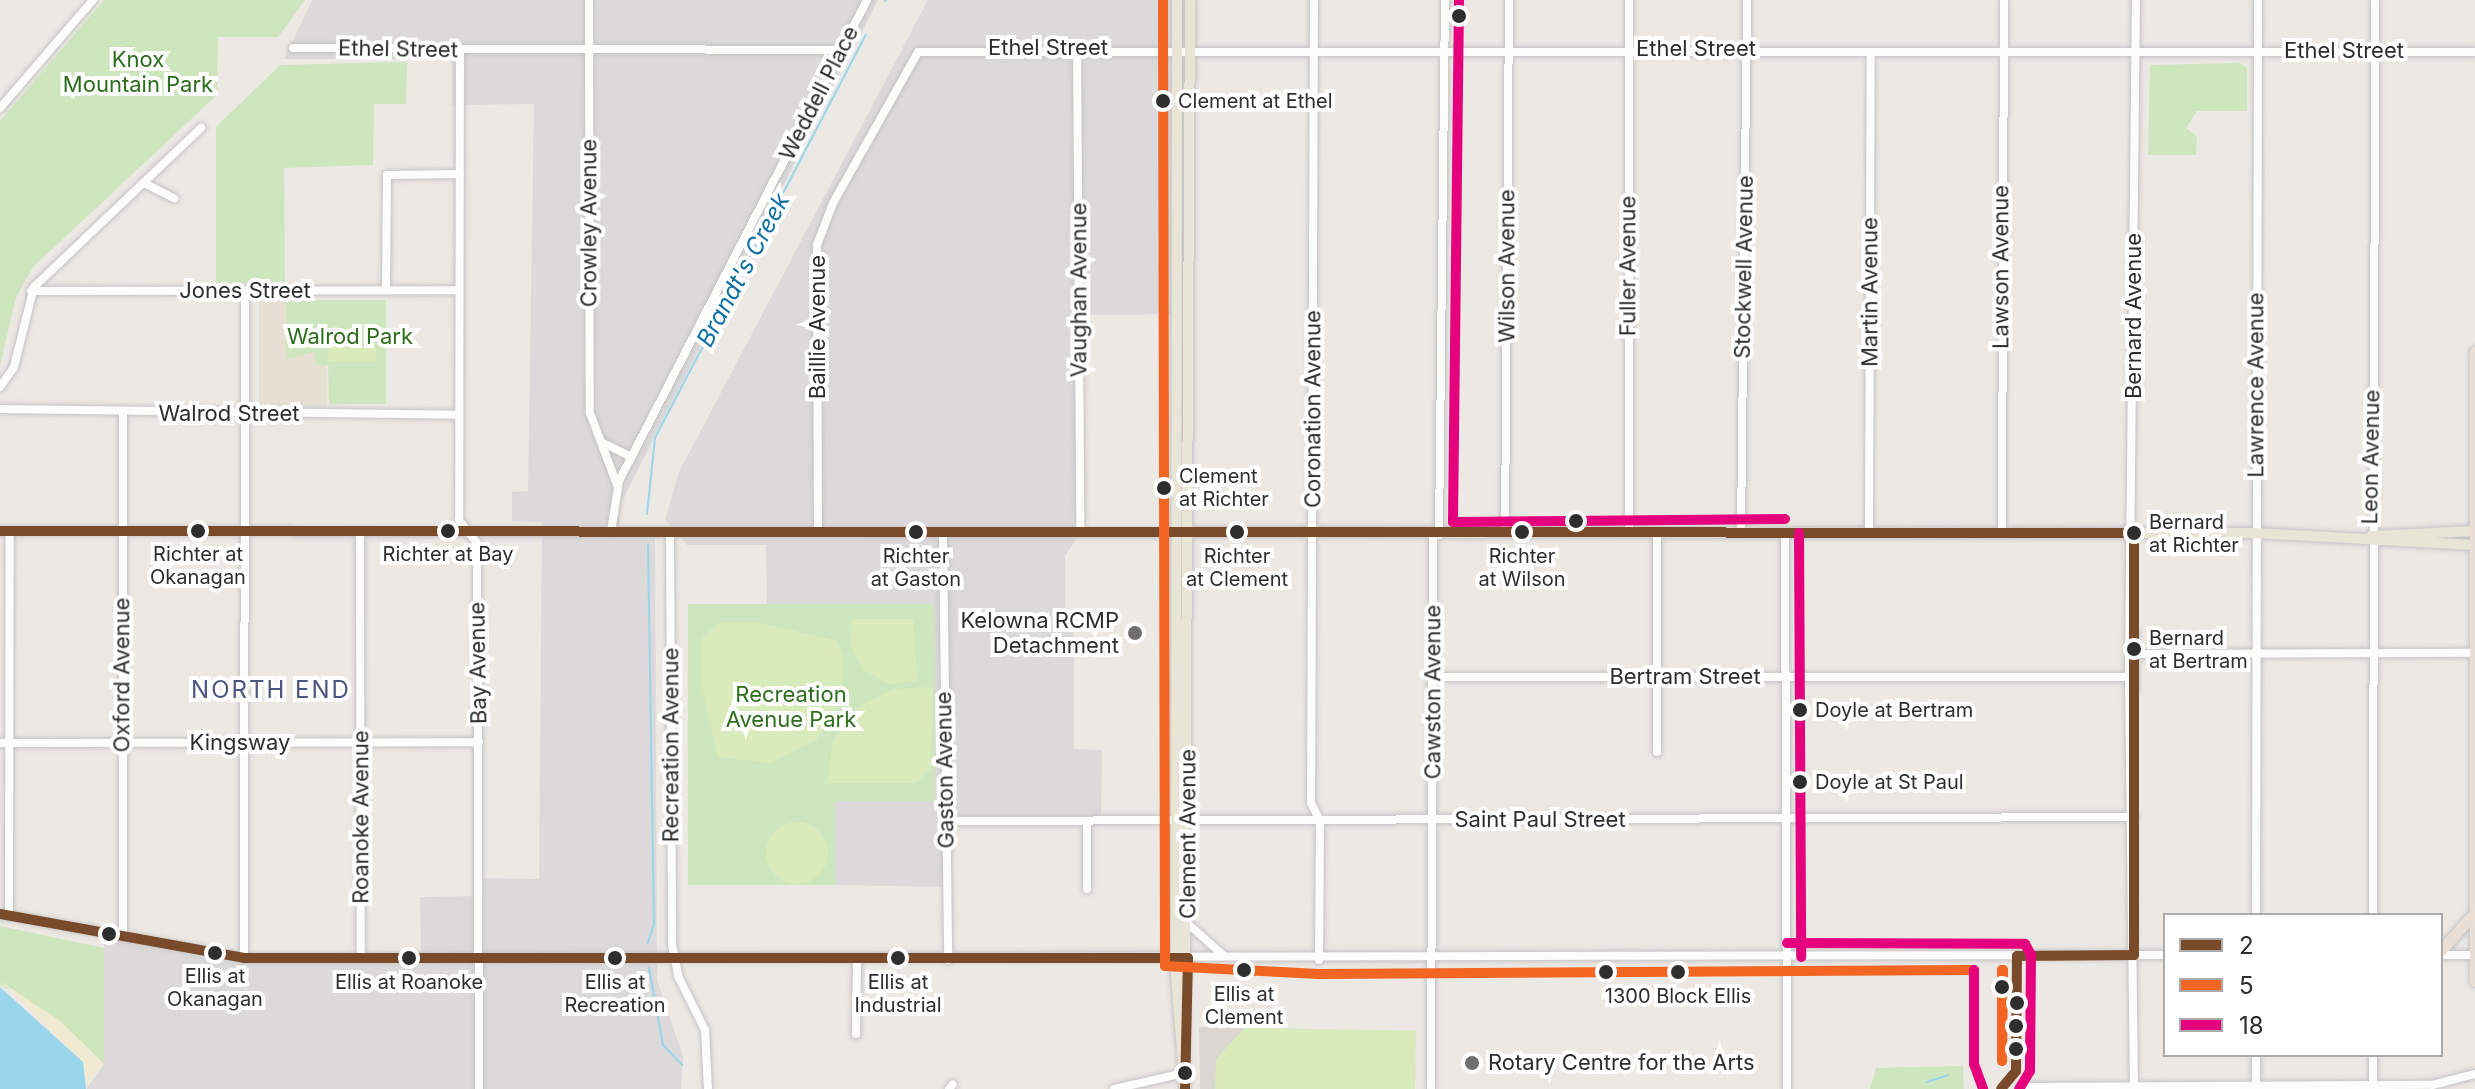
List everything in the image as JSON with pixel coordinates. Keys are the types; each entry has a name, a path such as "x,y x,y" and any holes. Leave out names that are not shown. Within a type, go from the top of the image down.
{"highway":[{"path":"2475,352 2475,981"},
{"path":"2443,950 2463,932 2473,913"}],"main road":[{"name":"Clement Avenue","path":"1177,0 1177,533 1188,924 1182,958"},
{"name":"Clement Avenue","path":"1185,1089 1182,958 1189,532 1190,0"},
{"path":"2371,536 2474,531"},
{"path":"1189,532 2255,533 2371,536 2475,545"}],"street":[{"path":"0,108 93,0"},
{"name":"Crowley Avenue","path":"589,0 590,413 617,486"},
{"name":"Weddell Place","path":"611,532 617,486 867,0"},
{"name":"Coronation Avenue","path":"1314,0 1311,803 1320,821 1319,960"},
{"name":"Cawston Avenue","path":"1431,1089 1433,677 1445,0"},
{"name":"Wilson Avenue","path":"1505,533 1509,0"},
{"name":"Fuller Avenue","path":"1629,0 1629,533"},
{"name":"Stockwell Avenue","path":"1741,533 1747,0"},
{"name":"Lawson Avenue","path":"2002,533 2004,0"},
{"name":"Bernard Avenue","path":"2133,690 2129,677 2134,632 2136,0"},
{"name":"Lawrence Avenue","path":"2256,913 2258,0"},
{"name":"Leon Avenue","path":"2373,913 2371,536 2375,0"},
{"name":"Ethel Street","path":"918,52 1077,46 1314,51 1508,48 1871,52 2475,52"},
{"name":"Vaughan Avenue","path":"1077,46 1080,533"},
{"name":"Ethel Street","path":"293,48 840,50"},
{"name":"Bay Avenue","path":"460,51 459,520 477,543 481,958 479,1089"},
{"name":"Baillie Avenue","path":"818,532 817,245 833,203 918,52"},
{"name":"Martin Avenue","path":"1869,533 1871,52"},
{"path":"0,387 16,360 31,291 201,128"},
{"path":"386,290 387,175 460,174"},
{"path":"144,183 174,198"},
{"name":"Jones Street","path":"31,291 459,290"},
{"path":"244,958 245,291"},
{"name":"Walrod Street","path":"0,409 459,415"},
{"name":"Oxford Avenue","path":"123,413 123,937"},
{"path":"602,442 632,457"},
{"path":"1189,532 5,531 4,915 244,958 1319,960 2163,955"},
{"name":"Roanoke Avenue","path":"360,531 361,958"},
{"name":"Recreation Avenue","path":"670,532 673,957"},
{"name":"Gaston Avenue","path":"943,532 948,960"},
{"path":"1657,533 1657,752"},
{"path":"1785,533 1787,1089"},
{"name":"Bernard Avenue","path":"2134,632 2138,654 2133,690 2134,1088"},
{"path":"2138,654 2474,653"},
{"name":"Bertram Street","path":"1433,677 2129,677"},
{"name":"Kingsway","path":"4,743 479,742"},
{"name":"Saint Paul Street","path":"946,821 2134,817"},
{"path":"1087,821 1087,889"},
{"path":"1188,924 1202,943 1231,958"},
{"path":"2443,952 2474,955"},
{"path":"673,957 705,1030 708,1089"},
{"path":"856,1034 857,958"},
{"path":"2256,1057 2256,1087"},
{"path":"2373,1057 2373,1087"},
{"path":"1114,1089 1184,1073"},
{"path":"2432,1085 2475,1074"},
{"path":"2023,1087 2432,1085 2454,1089"}],"shaded area":[{"path":"312,0 878,0 621,503 619,528 655,528 657,980 683,1056 681,1089 86,1089 104,1064 104,934 244,958 421,958 420,897 483,896 483,878 539,879 542,522 512,521 512,492 528,491 534,104 452,105 452,59 284,59"},
{"path":"928,0 1185,0 1184,314 1077,315 1075,541 1065,556 1065,623 1074,624 1074,749 1102,750 1101,825 947,824 945,887 835,885 835,801 934,801 934,605 767,604 766,545 687,545 665,520 679,472"},
{"path":"259,300 286,300 287,348 326,347 327,407 259,406"},
{"path":"1199,1027 1245,1027 1216,1059 1215,1089 1200,1089"}],"green space":[{"name":"Knox Mountain Park","path":"104,0 305,0 278,37 218,37 217,95 33,267 16,298 0,365 0,121"},
{"path":"407,62 406,104 374,104 373,165 284,168 285,283 216,283 216,127 280,65"},
{"path":"2240,63 2247,68 2247,111 2197,111 2186,128 2197,137 2196,155 2148,155 2150,65"},
{"name":"Walrod Park","path":"286,300 386,300 386,404 329,404 328,366 316,365 315,352 286,359"},
{"path":"328,346 376,346 376,362 328,362"},
{"name":"Recreation Avenue Park","path":"688,604 934,604 935,801 835,801 835,885 688,885"},
{"path":"852,619 913,619 917,681 889,684 865,671 851,647"},
{"path":"720,622 757,622 837,641 844,660 841,702 817,739 771,763 718,757 701,686 702,638"},
{"path":"933,687 931,768 916,783 827,783 833,742 856,708 892,689"},
{"path":"797,822 809,824 819,831 826,841 826,865 819,875 809,882 797,884 785,882 775,875 768,865 766,853 768,841 775,831 785,824"},
{"path":"0,926 104,948 104,1064 59,1020 0,985"},
{"path":"1205,1027 1416,1031 1415,1089 1204,1089"},
{"path":"1963,1066 1964,1089 1870,1089 1876,1068"}],"sand":[{"path":"0,981 59,1020 104,1064 86,1084 83,1062"}],"water":[{"path":"0,987 83,1062 86,1089 0,1089"}],"waterway":[{"name":"Brandt's Creek","path":"647,514 655,438 866,35"},
{"name":"Brandt's Creek","path":"648,544 654,924 648,943"},
{"name":"Brandt's Creek","path":"649,968 663,1045 682,1065"},
{"path":"1927,1082 1948,1075"}],"transit line":[{"name":"5","path":"1163,0 1165,966 1319,974 1974,970"},
{"name":"18","path":"1459,0 1453,522 1785,519"},
{"name":"2","path":"0,531 2134,533 2134,955 2017,956 2016,1071 2001,1089"},
{"name":"18","path":"1799,533 1801,957"},
{"name":"2","path":"0,914 244,958 1188,958 1185,1089"},
{"name":"18","path":"1787,943 2025,944 2031,955 2030,1071 2019,1089"},
{"name":"18","path":"1974,970 1974,1064 1983,1089"},
{"name":"5","path":"2002,970 2003,970 2002,1061 2002,970"}],"place":[{"name":"Clement at Ethel","path":"1163,101"},
{"name":"Clement at Richter","path":"1164,488"},
{"name":"Richter at Okanagan","path":"198,531"},
{"name":"Richter at Bay","path":"448,531"},
{"name":"Richter at Gaston","path":"916,532"},
{"name":"Richter at Clement","path":"1237,532"},
{"name":"Richter at Wilson","path":"1522,532"},
{"name":"Bernard at Richter","path":"2134,533"},
{"name":"Kelowna RCMP Detachment","path":"1135,633"},
{"name":"Bernard at Bertram","path":"2134,649"},
{"name":"Doyle at Bertram","path":"1800,710"},
{"name":"Doyle at St Paul","path":"1800,782"},
{"name":"Ellis at Okanagan","path":"215,953"},
{"name":"Ellis at Roanoke","path":"409,958"},
{"name":"Ellis at Recreation","path":"615,958"},
{"name":"Ellis at Industrial","path":"898,958"},
{"name":"Ellis at Clement","path":"1244,970"},
{"name":"1300 Block Ellis","path":"1678,972"},
{"name":"Rotary Centre for the Arts","path":"1472,1063"}],"district":[{"name":"NORTH END","path":"271,690"}]}
